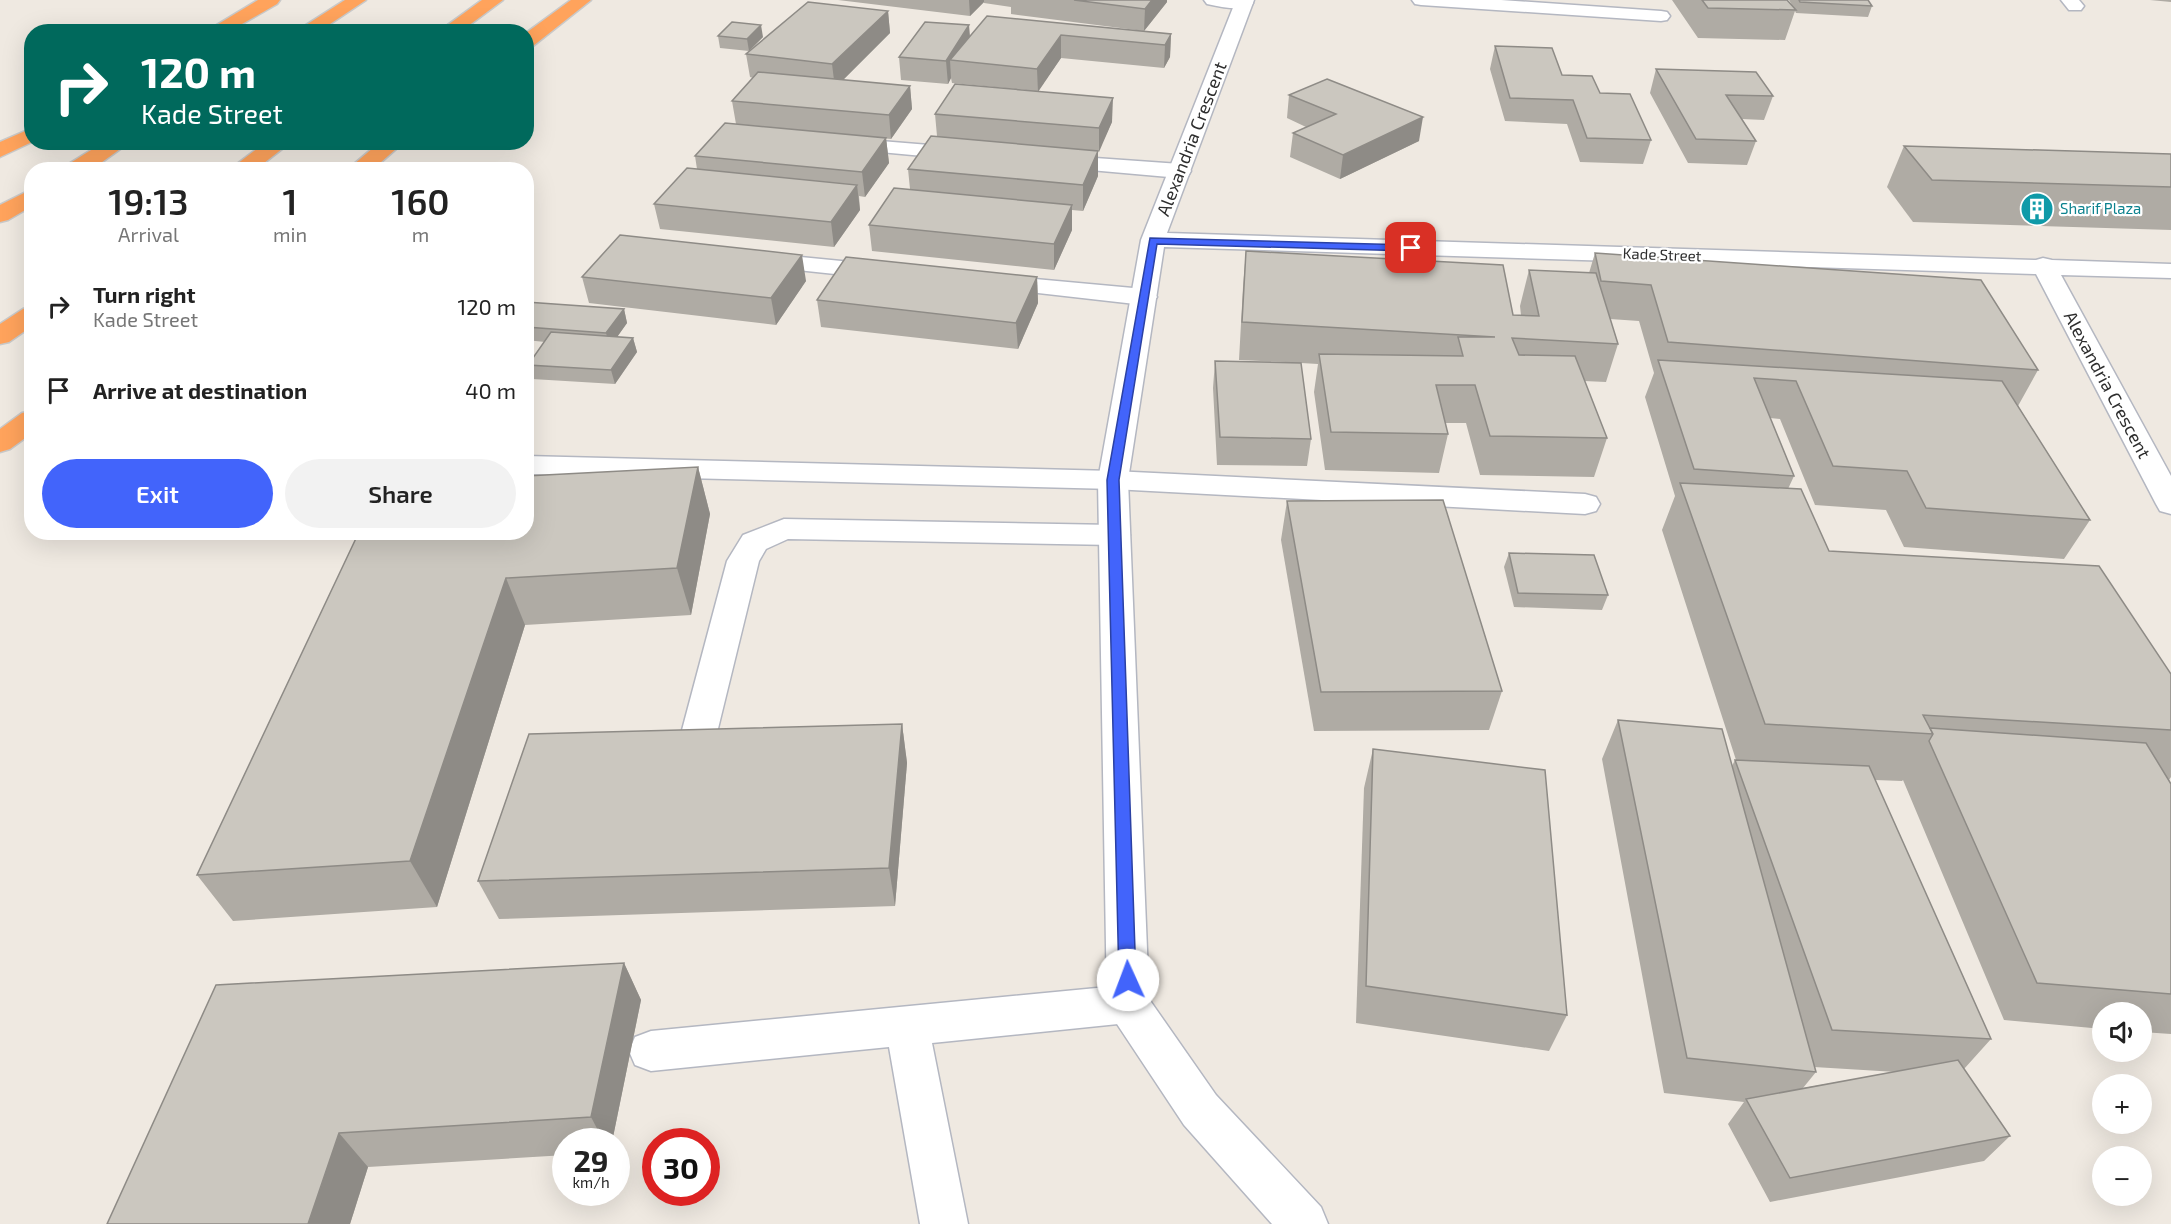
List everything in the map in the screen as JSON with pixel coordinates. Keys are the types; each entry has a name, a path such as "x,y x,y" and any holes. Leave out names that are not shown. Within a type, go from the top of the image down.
{"highway":[{"path":"228,24 271,0"},
{"path":"317,24 357,0"},
{"path":"459,24 494,0"},
{"path":"534,36 582,0"},
{"path":"297,24 310,8"},
{"path":"0,151 24,138"},
{"path":"88,162 107,150"},
{"path":"252,162 269,150"},
{"path":"368,162 384,150"},
{"path":"0,215 24,201"},
{"path":"0,336 24,320"},
{"path":"0,443 24,425"}],"street":[{"path":"1213,0 1245,2"},
{"path":"1421,0 1661,16"},
{"name":"Alexandria Crescent","path":"1128,1004 1113,480 1153,240 1245,2"},
{"path":"828,143 981,155"},
{"path":"1028,159 1180,171"},
{"name":"Kade Street","path":"1153,240 2043,265 2171,271"},
{"path":"743,258 908,274"},
{"name":"Alexandria Crescent","path":"2043,265 2171,504"},
{"path":"967,280 1144,297"},
{"path":"534,465 1113,480 1585,504"},
{"path":"695,749 742,561 754,542 784,529 1114,535"},
{"path":"651,1051 1128,1004 1200,1110 1304,1224"},
{"path":"907,1026 944,1224"}],"building":[{"path":"1074,0 1152,0 1145,9"},
{"path":"1702,0 1787,0 1796,10 1708,8"},
{"path":"1799,0 1868,0 1872,6 1800,2"},
{"path":"808,2 888,11 832,64 746,54"},
{"path":"987,16 1171,34 1165,45 1061,35 1037,69 950,60"},
{"path":"732,22 761,25 747,39 718,36"},
{"path":"925,22 969,25 946,61 899,57"},
{"path":"1495,46 1552,48 1562,75 1592,76 1600,93 1630,94 1651,140 1587,138 1573,100 1510,98"},
{"path":"1656,69 1756,72 1773,96 1726,95 1756,141 1696,139"},
{"path":"758,72 910,86 889,115 732,101"},
{"path":"1327,79 1423,117 1343,155 1293,133 1336,114 1289,95"},
{"path":"955,84 1113,98 1099,128 935,114"},
{"path":"725,123 886,138 862,172 695,156"},
{"path":"931,136 1098,151 1083,185 908,169"},
{"path":"1904,146 2171,154 2171,187 1932,180"},
{"path":"687,168 857,185 831,222 654,204"},
{"path":"894,188 1072,205 1054,244 869,225"},
{"path":"620,235 802,255 771,298 582,277"},
{"path":"1246,251 1503,265 1513,315 1539,316 1529,270 1596,273 1618,344 1512,338 1519,355 1575,356 1607,438 1490,436 1475,385 1436,385 1448,434 1331,432 1319,354 1463,356 1458,337 1495,337 1242,322"},
{"path":"1595,253 1981,280 2038,370 1668,342 1651,285 1601,281"},
{"path":"846,257 1037,277 1016,323 817,300"},
{"path":"534,303 624,309 606,333 534,328"},
{"path":"551,332 633,338 611,370 534,365 534,356"},
{"path":"1658,360 2002,381 2090,520 1926,508 1907,471 1833,466 1796,381 1754,378 1794,476 1694,469"},
{"path":"1215,361 1301,363 1311,439 1220,437"},
{"path":"698,467 677,568 506,578 410,861 197,875 355,540 534,540 534,476"},
{"path":"1680,483 1801,489 1829,551 2099,566 2171,674 2171,730 1923,715 1933,734 1765,724"},
{"path":"1443,500 1502,691 1321,692 1287,501"},
{"path":"1509,553 1594,555 1608,595 1518,593"},
{"path":"1618,720 1722,729 1816,1072 1687,1058"},
{"path":"902,724 889,868 478,881 529,734"},
{"path":"1930,728 2146,743 2171,784 2171,994 2037,983 1929,741 1933,734"},
{"path":"1373,749 1545,770 1567,1015 1366,986"},
{"path":"1735,760 1869,766 1991,1039 1832,1030"},
{"path":"624,963 591,1117 339,1133 308,1224 107,1224 216,985"},
{"path":"1958,1060 2010,1136 1790,1178 1746,1099"}],"place":[{"name":"Sharif Plaza","path":"2037,209"}],"route":[{"path":"1128,980 1113,480 1153,240 1411,248"}]}
